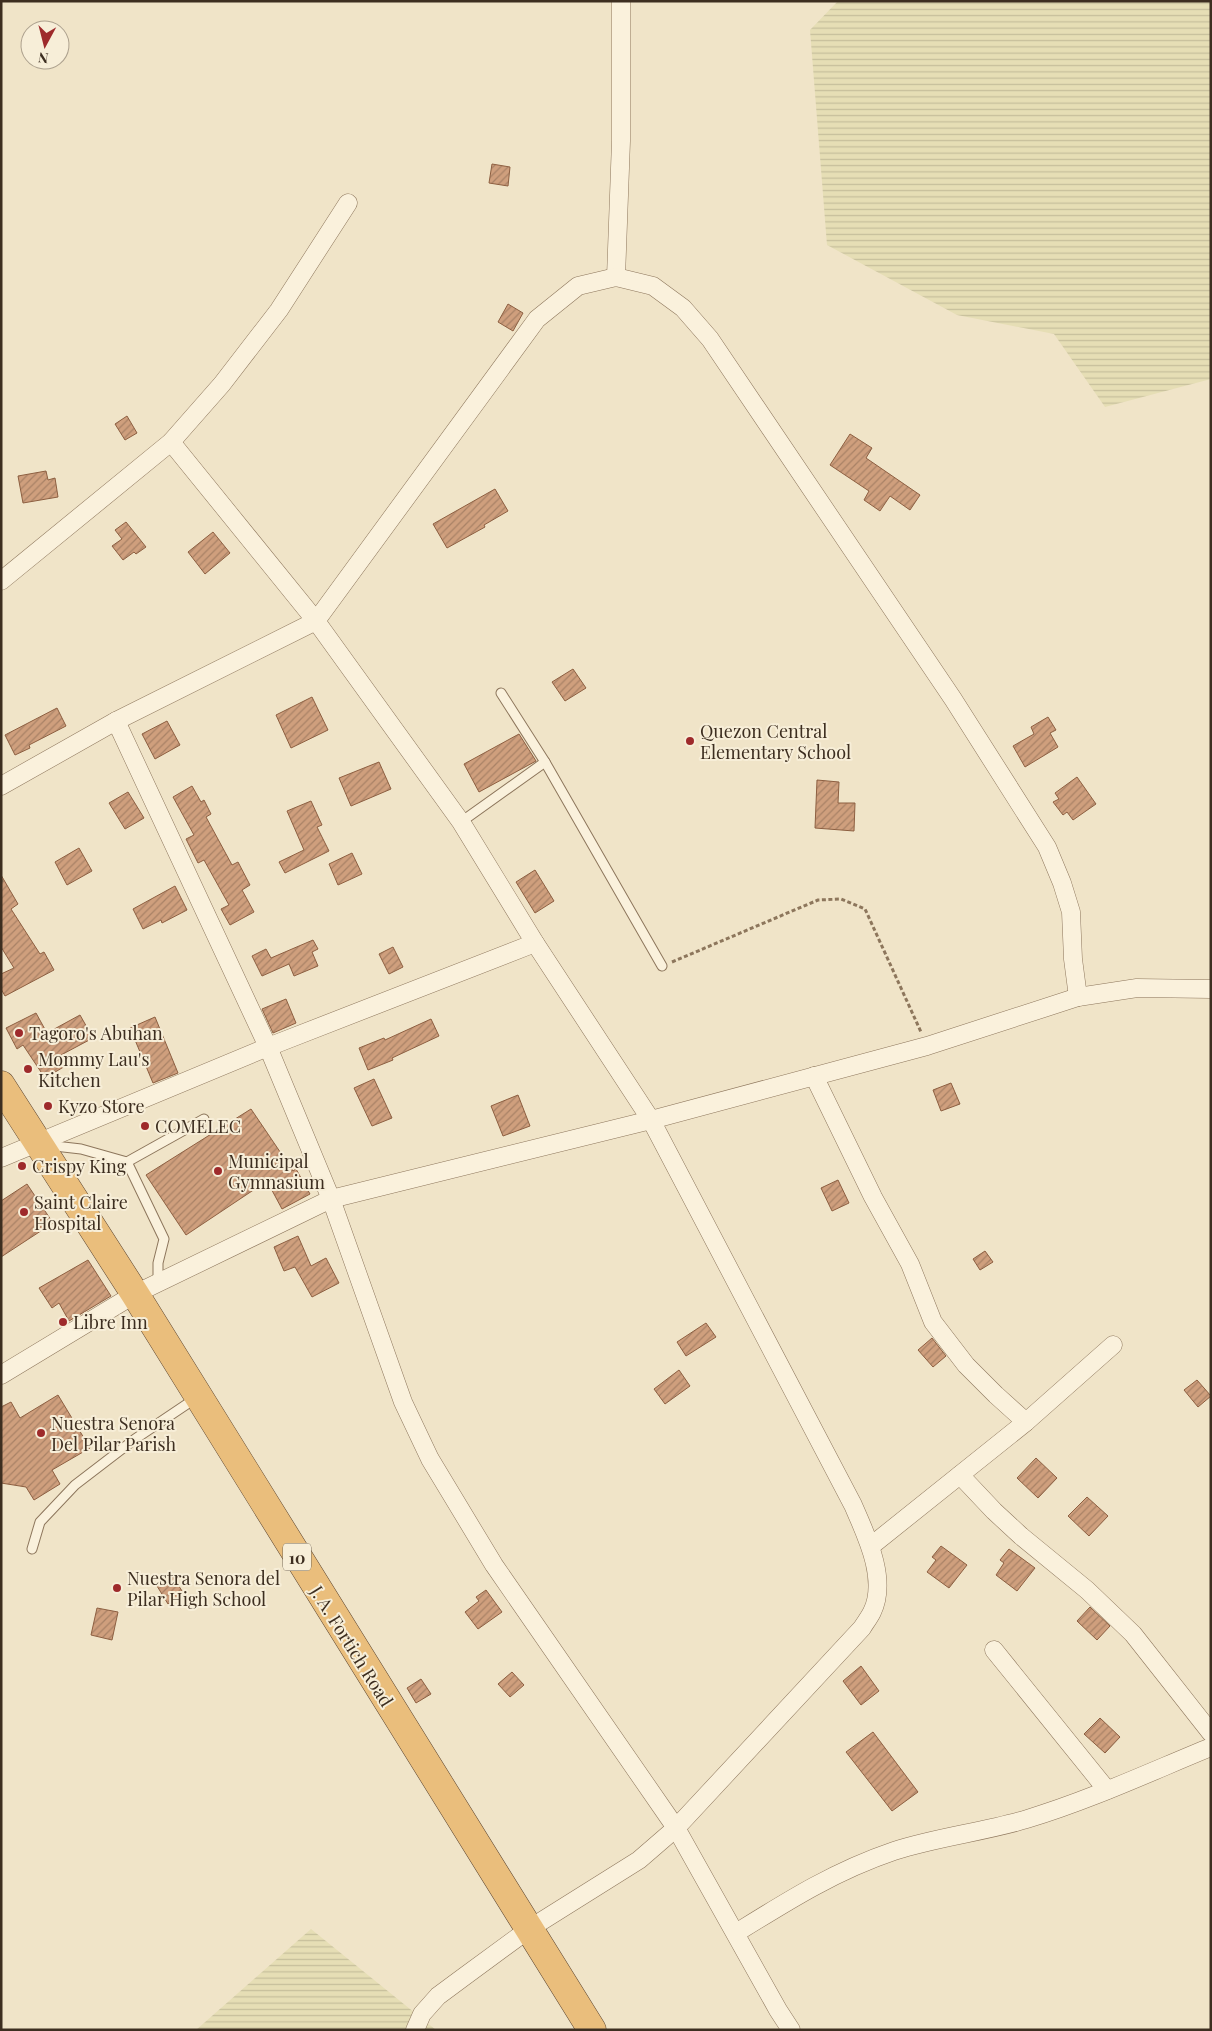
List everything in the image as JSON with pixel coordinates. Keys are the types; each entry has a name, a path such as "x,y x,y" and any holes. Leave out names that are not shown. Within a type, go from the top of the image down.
{"highway":[{"name":"J. A. Fortich Road","path":"1,1084 38,1144 147,1289 198,1396 592,2030"}],"street":[{"path":"616,277 621,141 621,1"},
{"path":"1,581 171,442 222,384 279,310 348,203"},
{"path":"1,786 116,721 316,621 537,319 578,286 616,277 653,286 682,308 710,339 954,699 1008,782 1047,847 1062,883 1071,912 1073,959 1078,998"},
{"path":"171,442 316,621 461,822 535,943 651,1120 849,1496 871,1546 875,1560 877,1586 873,1610 862,1628 676,1828 639,1860 529,1929 438,1996 422,2014 414,2030"},
{"path":"116,721 268,1048 331,1198 403,1402 430,1459 494,1565 676,1828 791,2030"},
{"path":"1,1158 268,1048 535,943"},
{"path":"1,1375 147,1289 331,1198 651,1120 927,1046 1078,998 1137,988 1211,989"},
{"path":"814,1076 873,1197 910,1264 933,1322 966,1365 1026,1422"},
{"path":"871,1546 1026,1422 1113,1345"},
{"path":"960,1475 1021,1536 1087,1590 1133,1634 1211,1732"},
{"path":"994,1650 1107,1790"},
{"path":"736,1933 793,1897 837,1873 895,1851 1025,1820 1107,1790 1211,1747"}],"lane":[{"path":"501,693 545,762 662,966"},
{"path":"461,822 545,762"},
{"path":"38,1144 81,1149 127,1162 204,1119"},
{"path":"127,1162 164,1239 158,1263 147,1289"},
{"path":"32,1549 40,1522 75,1485 135,1439 198,1396"}],"path":[{"path":"662,966 818,900 842,899 865,909 927,1046"}],"shaded area":[{"path":"838,1 1211,1 1211,379 1105,407 1054,334 957,315 827,245 810,30"},
{"path":"311,1929 436,2030 196,2030"}],"building":[{"path":"492,164 510,167 508,186 489,183"},
{"path":"508,304 523,313 513,331 498,322"},
{"path":"127,416 137,433 125,440 115,424"},
{"path":"850,434 872,448 866,458 920,495 910,510 890,496 880,511 864,500 869,491 830,465"},
{"path":"46,471 48,480 55,478 58,497 23,503 18,476"},
{"path":"495,489 508,511 484,525 485,527 447,548 433,524"},
{"path":"126,522 146,547 136,554 134,552 123,560 112,546 122,539 115,530"},
{"path":"213,532 230,553 205,574 188,552"},
{"path":"573,669 586,688 565,701 552,682"},
{"path":"312,697 328,730 291,748 276,715"},
{"path":"57,708 66,726 29,745 30,748 15,755 5,735"},
{"path":"1048,717 1056,730 1050,733 1058,747 1025,767 1013,746 1034,734 1031,727"},
{"path":"167,721 180,745 155,759 142,734"},
{"path":"519,734 536,761 479,792 464,764"},
{"path":"379,762 391,789 351,806 339,778"},
{"path":"1077,777 1096,804 1073,820 1067,812 1063,815 1053,802 1059,799 1055,793"},
{"path":"817,780 839,782 838,803 855,803 854,831 815,828"},
{"path":"192,786 201,802 204,800 211,814 206,817 232,865 238,862 250,885 242,890 254,912 230,925 221,909 229,905 204,860 198,863 186,839 194,835 173,797"},
{"path":"128,792 144,818 125,829 109,803"},
{"path":"311,801 322,825 317,827 329,851 285,873 279,862 304,850 287,811"},
{"path":"79,848 92,871 67,885 55,862"},
{"path":"352,853 362,874 338,885 329,864"},
{"path":"535,870 554,901 535,913 516,882"},
{"path":"1,875 18,904 11,909 40,954 44,952 54,970 5,996 1,989 1,974 14,968 1,947"},
{"path":"175,886 187,910 162,923 161,920 143,929 133,909"},
{"path":"313,940 318,949 312,952 318,966 294,976 289,964 262,976 252,956 266,949 271,958"},
{"path":"393,947 403,967 389,974 379,954"},
{"path":"286,999 296,1023 273,1033 262,1009"},
{"path":"36,1013 47,1033 80,1015 93,1038 61,1055 67,1065 45,1078 23,1045 17,1049 6,1028"},
{"path":"155,1017 178,1073 153,1083 130,1028"},
{"path":"431,1019 439,1036 392,1058 393,1060 368,1070 359,1048 384,1038 385,1040"},
{"path":"374,1079 392,1118 372,1126 354,1088"},
{"path":"951,1083 960,1104 941,1111 933,1090"},
{"path":"518,1095 530,1126 503,1136 491,1106"},
{"name":"Municipal Gymnasium","path":"251,1109 293,1171 296,1169 310,1194 282,1209 267,1181 186,1235 146,1175"},
{"path":"838,1180 849,1203 832,1211 821,1188"},
{"name":"Saint Claire Hospital","path":"27,1184 53,1223 1,1257 1,1201"},
{"path":"298,1236 311,1266 326,1258 339,1283 312,1297 295,1267 284,1271 274,1247"},
{"path":"985,1251 993,1262 980,1270 973,1259"},
{"path":"88,1260 111,1296 69,1321 59,1303 52,1308 39,1288"},
{"path":"706,1323 716,1337 686,1356 677,1342"},
{"path":"932,1338 946,1356 933,1367 918,1350"},
{"path":"679,1370 690,1386 665,1404 654,1389"},
{"path":"1197,1380 1211,1396 1198,1407 1184,1390"},
{"name":"Nuestra Senora Del Pilar Parish","path":"58,1395 90,1448 52,1470 60,1484 34,1500 26,1487 1,1483 1,1407 11,1402 20,1418"},
{"path":"1036,1458 1057,1478 1038,1498 1017,1478"},
{"path":"1087,1497 1108,1516 1089,1536 1068,1516"},
{"path":"941,1546 967,1565 949,1588 927,1572 936,1560 932,1557"},
{"path":"1009,1549 1035,1568 1017,1591 996,1575 1004,1563 1000,1560"},
{"path":"173,1577 184,1594 168,1604 157,1586"},
{"path":"486,1590 502,1612 478,1629 465,1612 479,1601 476,1597"},
{"path":"1090,1607 1110,1626 1097,1640 1077,1621"},
{"path":"97,1608 118,1612 112,1640 91,1635"},
{"path":"861,1666 879,1691 861,1705 843,1681"},
{"path":"512,1672 524,1685 510,1697 498,1684"},
{"path":"421,1679 431,1694 416,1703 407,1688"},
{"path":"1100,1718 1120,1737 1105,1753 1084,1734"},
{"path":"873,1732 918,1792 892,1811 846,1752"}],"place":[{"name":"Quezon Central Elementary School","path":"690,741"},
{"name":"Tagoro's Abuhan","path":"19,1033"},
{"name":"Mommy Lau's Kitchen","path":"28,1069"},
{"name":"Kyzo Store","path":"48,1106"},
{"name":"COMELEC","path":"145,1126"},
{"name":"Crispy King","path":"22,1166"},
{"name":"Municipal Gymnasium","path":"218,1171"},
{"name":"Saint Claire Hospital","path":"24,1212"},
{"name":"Libre Inn","path":"63,1322"},
{"name":"Nuestra Senora Del Pilar Parish","path":"41,1433"},
{"name":"Nuestra Senora del Pilar High School","path":"117,1588"}]}
